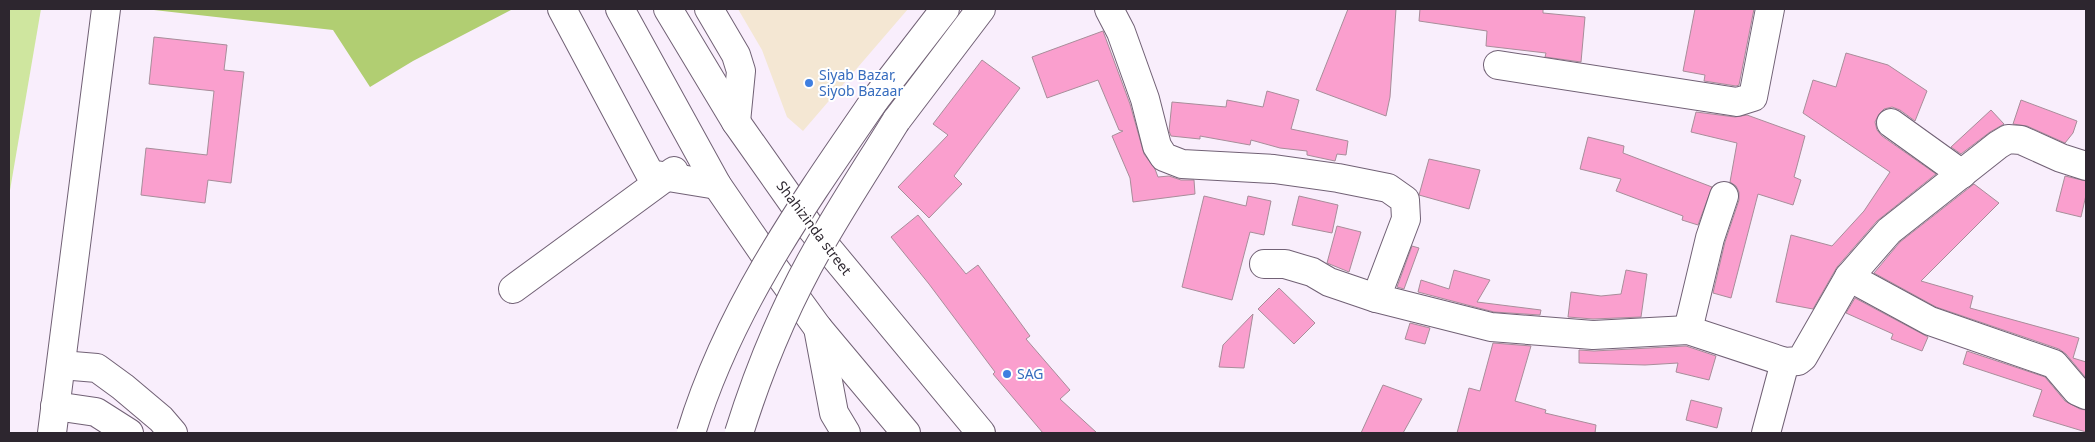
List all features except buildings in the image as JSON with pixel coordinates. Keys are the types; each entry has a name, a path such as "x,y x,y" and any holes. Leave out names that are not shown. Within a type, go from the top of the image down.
{"street":[{"path":"52,433 106,9"},
{"path":"562,9 650,174 717,185"},
{"path":"620,9 717,185 818,328 906,433"},
{"name":"Shahizinda street","path":"668,9 736,122 810,226 980,433"},
{"path":"709,9 736,55 741,70 736,122"},
{"path":"691,433 718,358 755,283 797,213 874,102 945,9"},
{"path":"739,433 763,364 794,295 823,238 896,121 981,9"},
{"path":"1109,9 1121,32 1145,99 1157,146 1164,157 1182,164 1274,168 1338,178 1388,188 1405,200 1406,219 1376,298"},
{"path":"1498,65 1738,102 1753,96 1770,9"},
{"path":"1890,123 1962,174"},
{"path":"1264,264 1285,264 1312,272 1329,282 1376,298 1491,327 1593,335 1688,330 1785,362 1798,361 1803,357 1849,277 1889,232 1998,144 2008,138 2021,140 2061,158 2086,166"},
{"path":"513,289 666,176 701,155"},
{"path":"1688,330 1710,238 1724,196"},
{"path":"1849,277 1930,321 2054,364 2077,392 2086,395"},
{"path":"818,328 834,413 846,433"},
{"path":"1766,433 1785,362"},
{"path":"61,365 97,368 123,387 160,419 173,433"},
{"path":"55,406 96,412 129,433"}],"shaded area":[{"name":"Siyab Bazar, Siyob Bazaar","path":"738,9 908,9 803,131 787,117 762,50"}],"green space":[{"path":"9,9 41,9 9,196"},
{"path":"145,9 513,9 413,61 370,87 333,30"}],"place":[{"name":"Siyab Bazar, Siyob Bazaar","path":"809,83"},
{"name":"SAG","path":"1007,374"}]}
